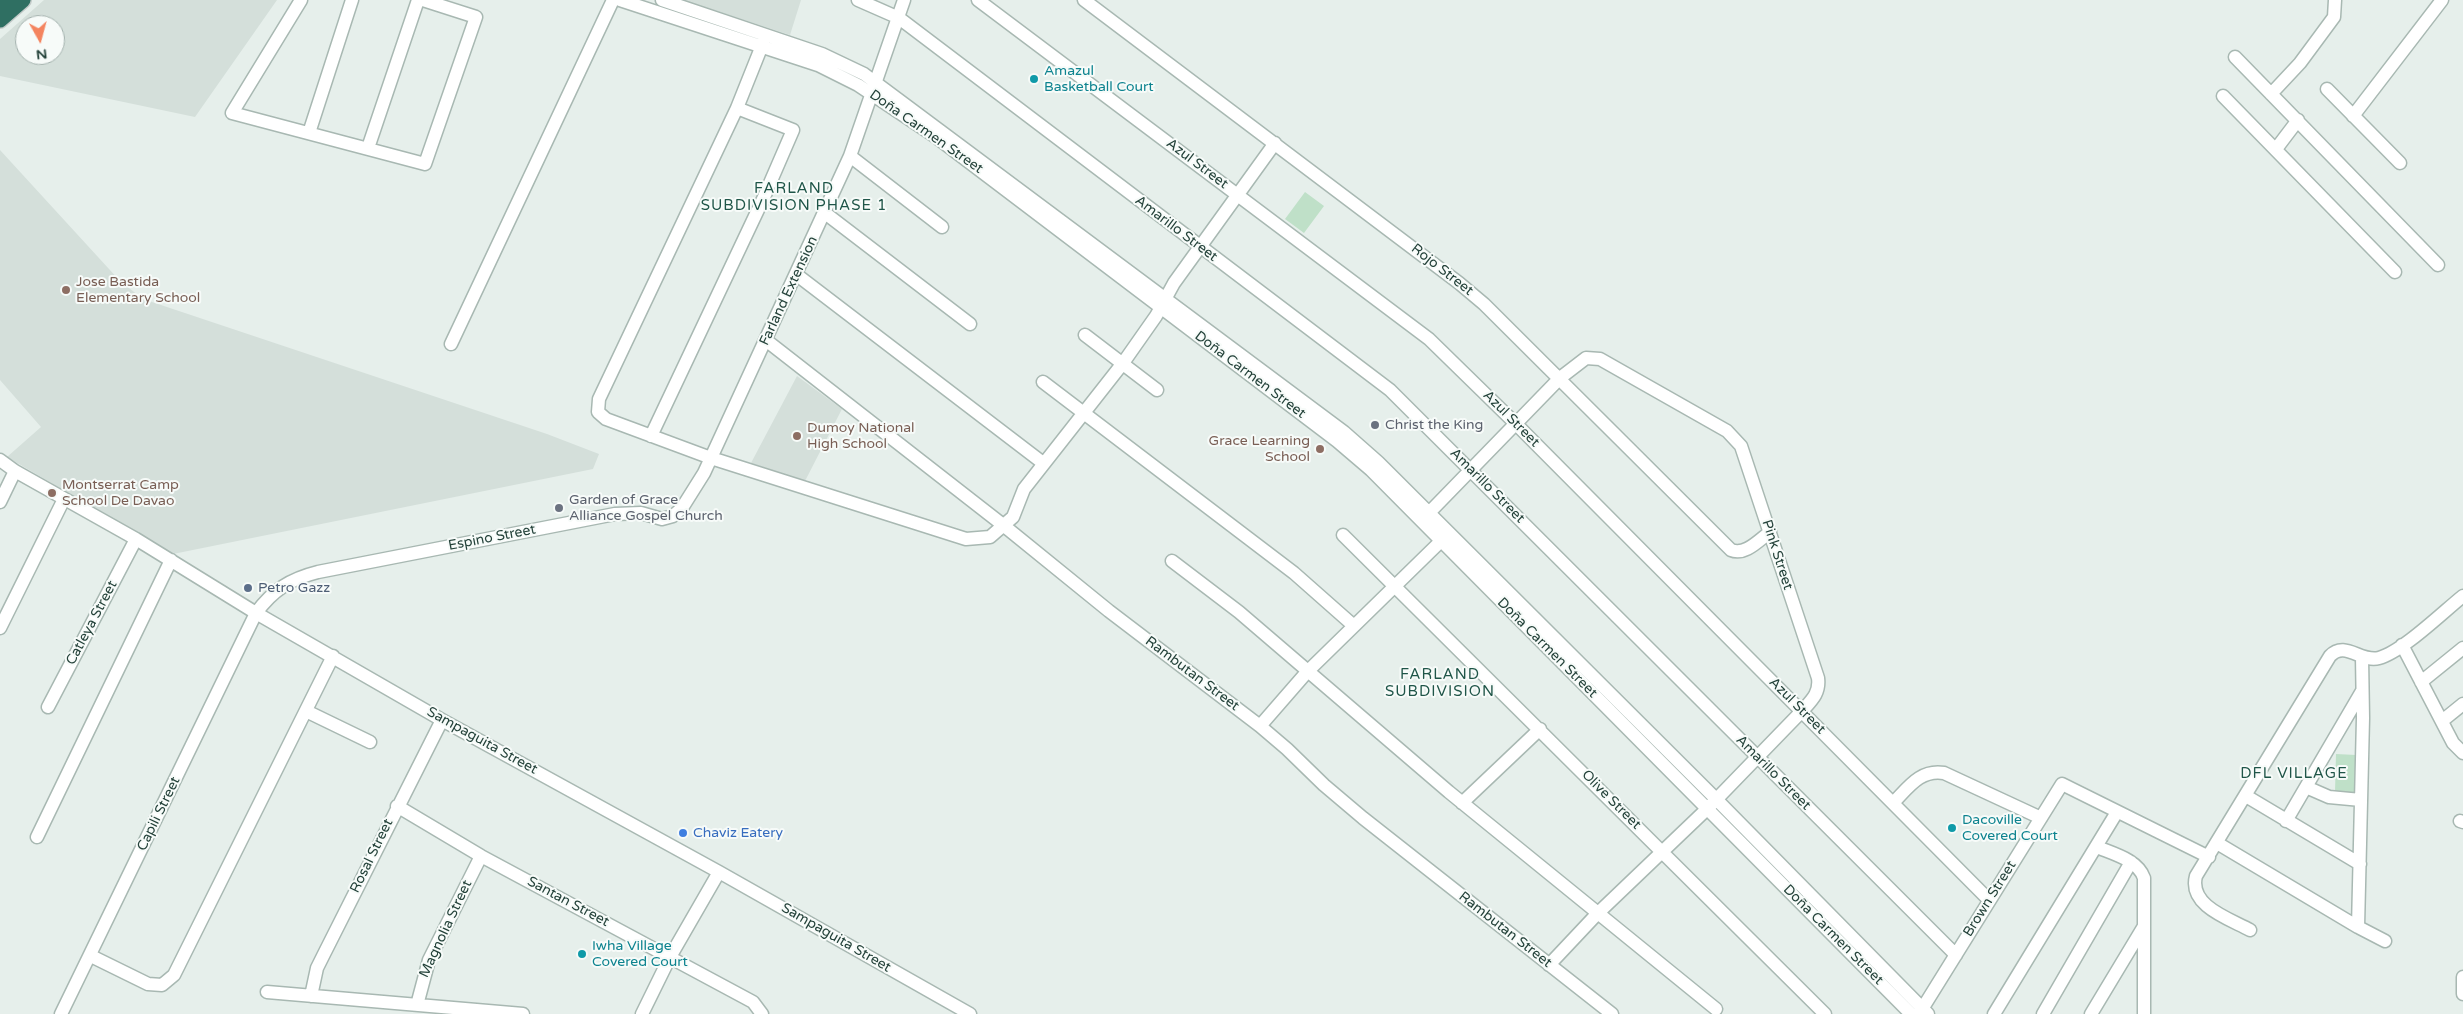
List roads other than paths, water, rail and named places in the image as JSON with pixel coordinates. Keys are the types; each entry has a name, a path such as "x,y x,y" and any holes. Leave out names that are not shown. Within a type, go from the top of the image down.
{"highway":[{"path":"0,4 5,0"},
{"path":"0,20 23,0"}],"street":[{"path":"300,0 232,113 425,164 476,17 423,0"},
{"path":"309,133 352,0"},
{"path":"368,148 418,0"},
{"path":"452,344 613,0"},
{"name":"Doña Carmen Street","path":"620,0 832,70 875,88"},
{"name":"Doña Carmen Street","path":"662,0 767,34 835,59 936,137 998,178 1340,436 1374,466 1920,1013"},
{"name":"Amarillo Street","path":"858,0 899,18 1390,390 1956,955"},
{"name":"Farland Extension","path":"711,458 797,275 850,156 904,0"},
{"name":"Azul Street","path":"978,0 1429,340 1516,424 1989,900"},
{"name":"Rojo Street","path":"1084,0 1275,143 1484,304 1731,550 1736,552 1745,550 1770,532"},
{"path":"2271,94 2300,63 2334,17 2335,0"},
{"path":"2353,116 2442,0"},
{"path":"767,34 737,108 599,399 597,409 601,416 711,458 966,539 990,537 1013,517 1024,489 1123,362 1163,303 1174,283 1239,196 1275,143"},
{"path":"2235,57 2438,265"},
{"path":"2327,89 2400,163"},
{"path":"2223,96 2395,272"},
{"path":"651,436 764,197 793,130 737,108"},
{"path":"2276,149 2298,120"},
{"path":"850,156 942,227"},
{"path":"825,213 970,324"},
{"path":"797,275 1043,463"},
{"path":"1085,335 1123,362 1157,390"},
{"name":"Rambutan Street","path":"766,340 1004,525 1116,616 1260,726 1363,818 1612,1014"},
{"name":"Pink Street","path":"1549,965 1661,850 1712,804 1815,697 1819,688 1818,678 1745,457 1735,438 1600,359 1590,357 1580,361 1560,378"},
{"path":"1425,517 1560,378"},
{"path":"1043,382 1294,573 1354,626"},
{"name":"Espino Street","path":"256,613 273,592 284,584 306,575 615,514 640,513 668,519 682,508 711,458"},
{"name":"Sampaguita Street","path":"0,460 15,471 136,539 256,613 442,720 719,872 970,1014"},
{"path":"0,502 15,471"},
{"path":"0,628 64,499"},
{"name":"Doña Carmen Street","path":"1425,517 1440,542 1712,804"},
{"name":"Olive Street","path":"1343,535 1825,1014"},
{"name":"Catleya Street","path":"48,707 136,539"},
{"path":"1260,726 1307,672 1440,542"},
{"path":"37,836 171,560"},
{"path":"1172,561 1239,612 1462,803 1716,1009"},
{"path":"2250,930 2211,909 2197,894 2196,876 2218,843 2330,656 2333,652 2345,649 2362,657 2379,658 2402,645 2463,596"},
{"name":"Capili Street","path":"61,1014 91,956 256,613"},
{"path":"2402,645 2453,743 2463,753"},
{"path":"2421,682 2463,648"},
{"path":"91,956 155,986 169,981 174,975 333,656"},
{"path":"2358,927 2362,657"},
{"path":"2286,821 2363,689"},
{"path":"2442,721 2463,704"},
{"path":"306,711 370,742"},
{"name":"Rosal Street","path":"311,996 320,962 442,720"},
{"path":"1462,803 1540,729"},
{"path":"1893,803 1921,776 1936,772 1944,773 2041,818"},
{"name":"Brown Street","path":"1920,1013 2062,784 2117,812"},
{"path":"2306,787 2329,797 2361,800"},
{"path":"2246,796 2360,864"},
{"name":"Santan Street","path":"397,806 481,856 753,1002 762,1014"},
{"path":"1994,1014 2117,812 2209,857"},
{"path":"2218,843 2358,927 2385,940"},
{"path":"2097,847 2138,867 2144,878 2143,1013"},
{"name":"Magnolia Street","path":"417,1005 429,960 481,856"},
{"path":"2043,1014 2130,862"},
{"path":"642,1014 670,957 719,872"},
{"path":"2091,1014 2144,925"},
{"path":"2463,977 2463,994"},
{"path":"267,992 524,1014"}],"place":[{"name":"Amazul Basketball Court","path":"1034,79"},
{"name":"Jose Bastida Elementary School","path":"66,290"},
{"name":"Christ the King","path":"1375,425"},
{"name":"Dumoy National High School","path":"797,436"},
{"name":"Grace Learning School","path":"1320,449"},
{"name":"Montserrat Camp School De Davao","path":"52,493"},
{"name":"Garden of Grace Alliance Gospel Church","path":"559,508"},
{"name":"Petro Gazz","path":"248,588"},
{"name":"Dacoville Covered Court","path":"1952,828"},
{"name":"Chaviz Eatery","path":"683,833"},
{"name":"Iwha Village Covered Court","path":"582,954"}],"district":[{"name":"FARLAND SUBDIVISION PHASE 1","path":"794,198"},
{"name":"FARLAND SUBDIVISION","path":"1440,684"},
{"name":"DFL VILLAGE","path":"2294,774"}]}
